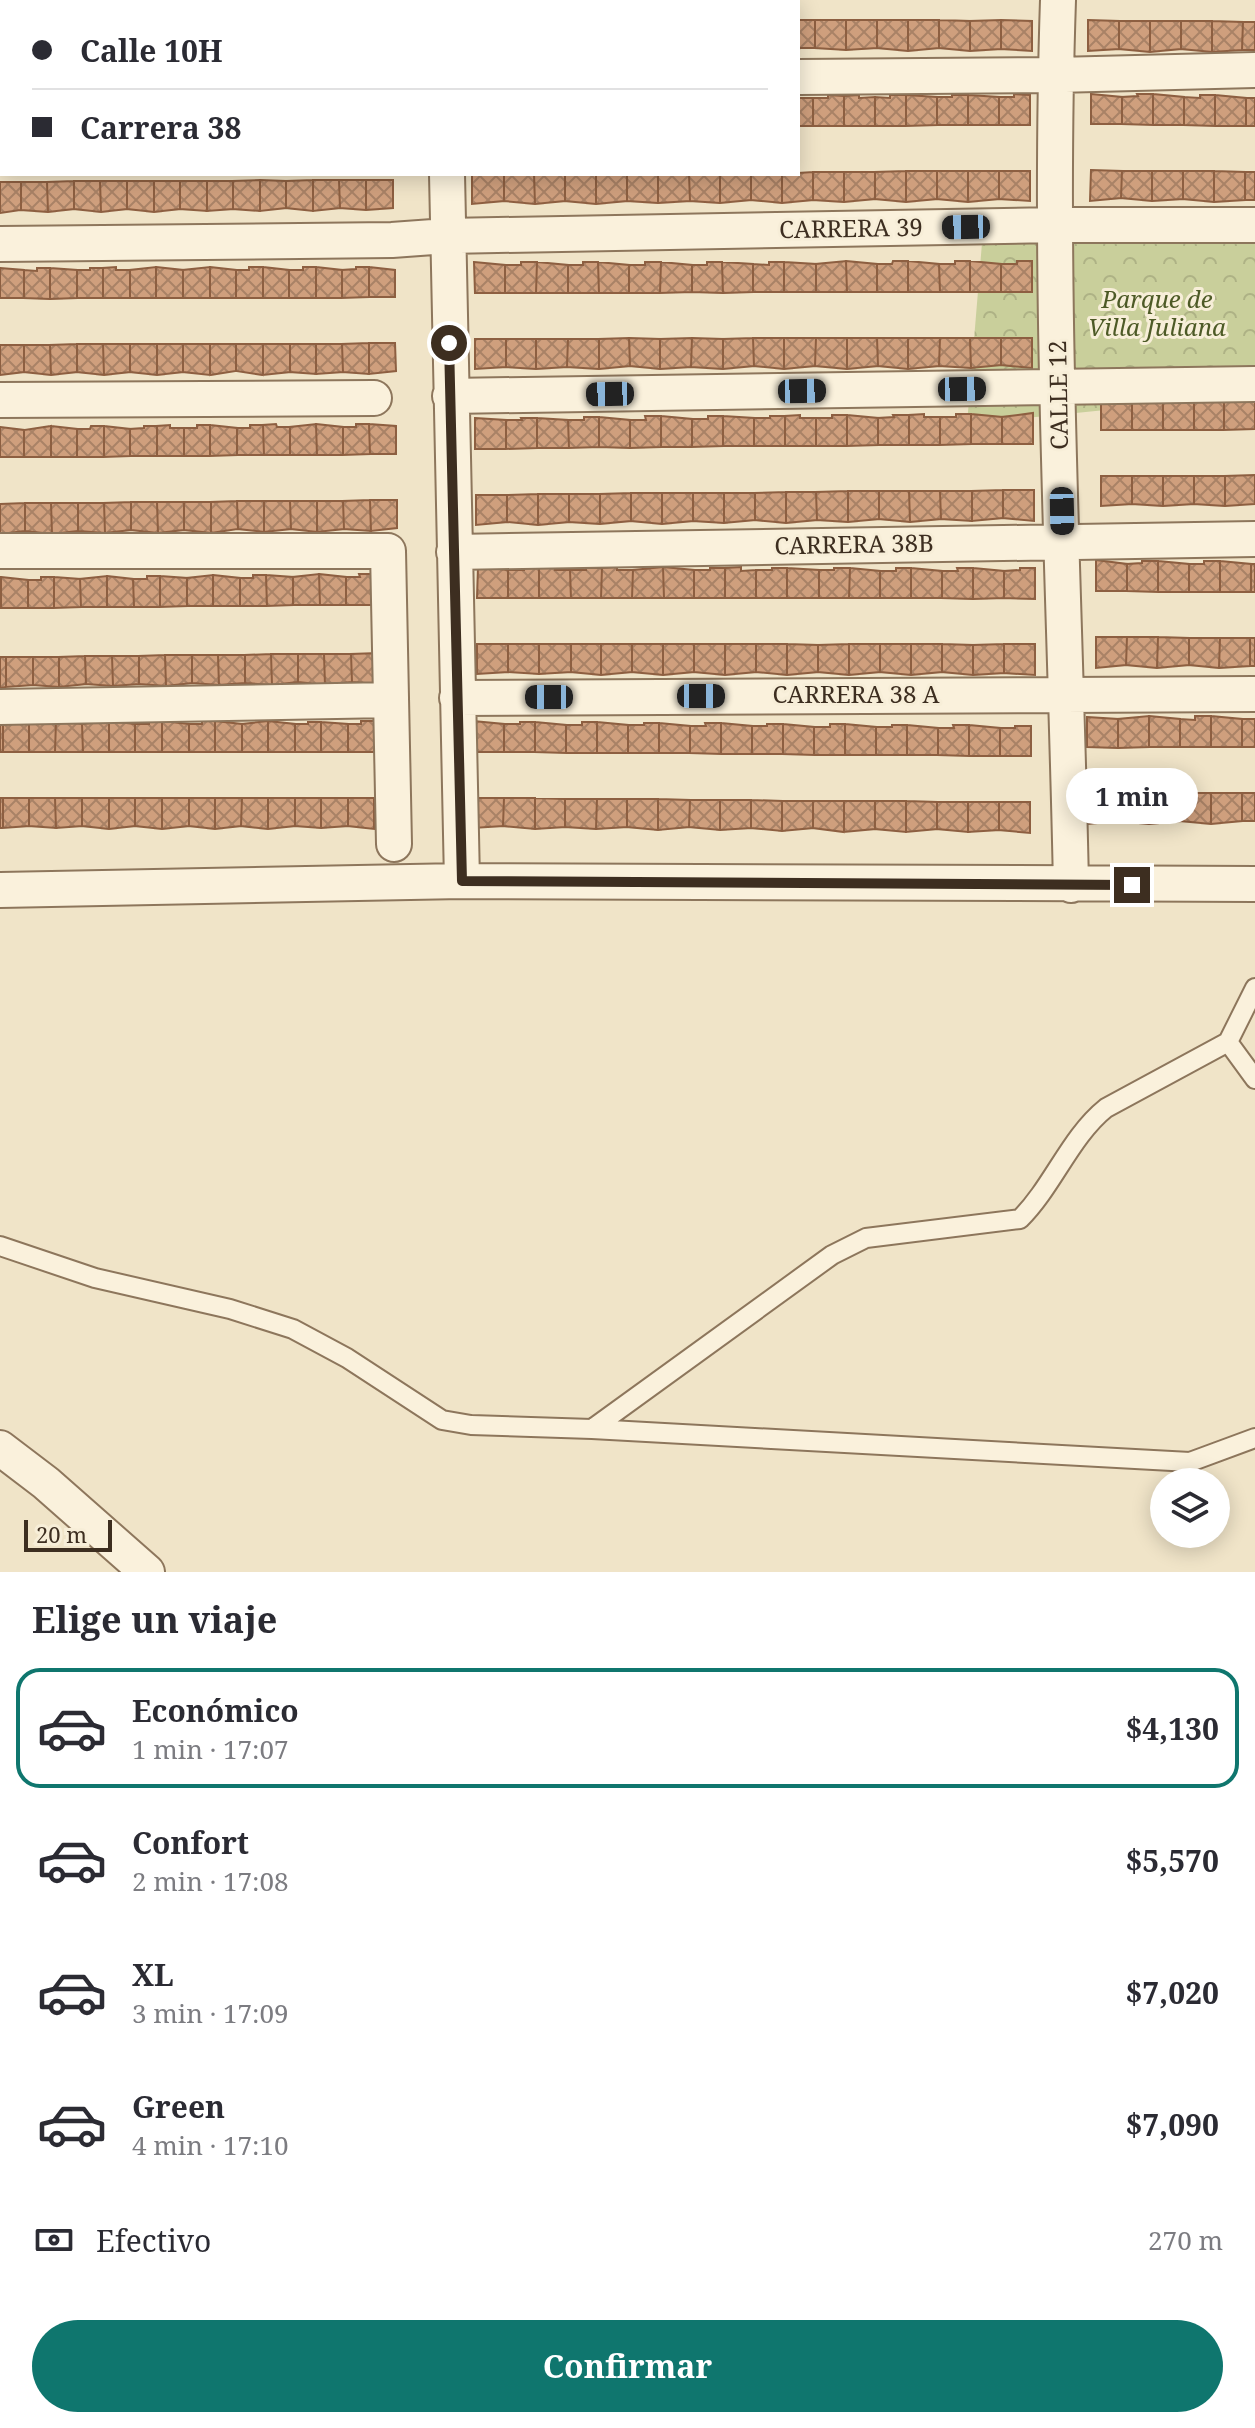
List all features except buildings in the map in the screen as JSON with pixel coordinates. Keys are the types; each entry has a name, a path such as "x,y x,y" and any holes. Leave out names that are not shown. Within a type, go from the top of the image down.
{"street":[{"name":"CALLE 12","path":"1058,0 1058,388 1071,885"},
{"path":"800,77 1255,70"},
{"path":"447,176 462,881"},
{"name":"CARRERA 39","path":"0,244 392,240 447,236 1057,225 1255,225"},
{"path":"450,396 1255,384"},
{"path":"0,400 374,398"},
{"name":"CARRERA 38B","path":"454,552 1255,539"},
{"path":"0,551 388,551 394,844"},
{"name":"CARRERA 38 A","path":"457,698 1255,694"},
{"path":"0,707 391,700"},
{"path":"0,890 462,881 1255,884"},
{"path":"0,1448 46,1483 147,1572"}],"lane":[{"path":"592,1429 832,1255 866,1238 1020,1219 1037,1201 1092,1119 1106,1108 1228,1042 1255,988"},
{"path":"1228,1042 1255,1079"},
{"path":"0,1246 95,1278 230,1309 293,1329 347,1358 442,1420 471,1425 1190,1462 1255,1438"}],"green space":[{"name":"Parque de Villa Juliana","path":"1255,210 1255,395 967,424 982,243"}],"route":[{"path":"449,343 462,881 1132,885"}]}
